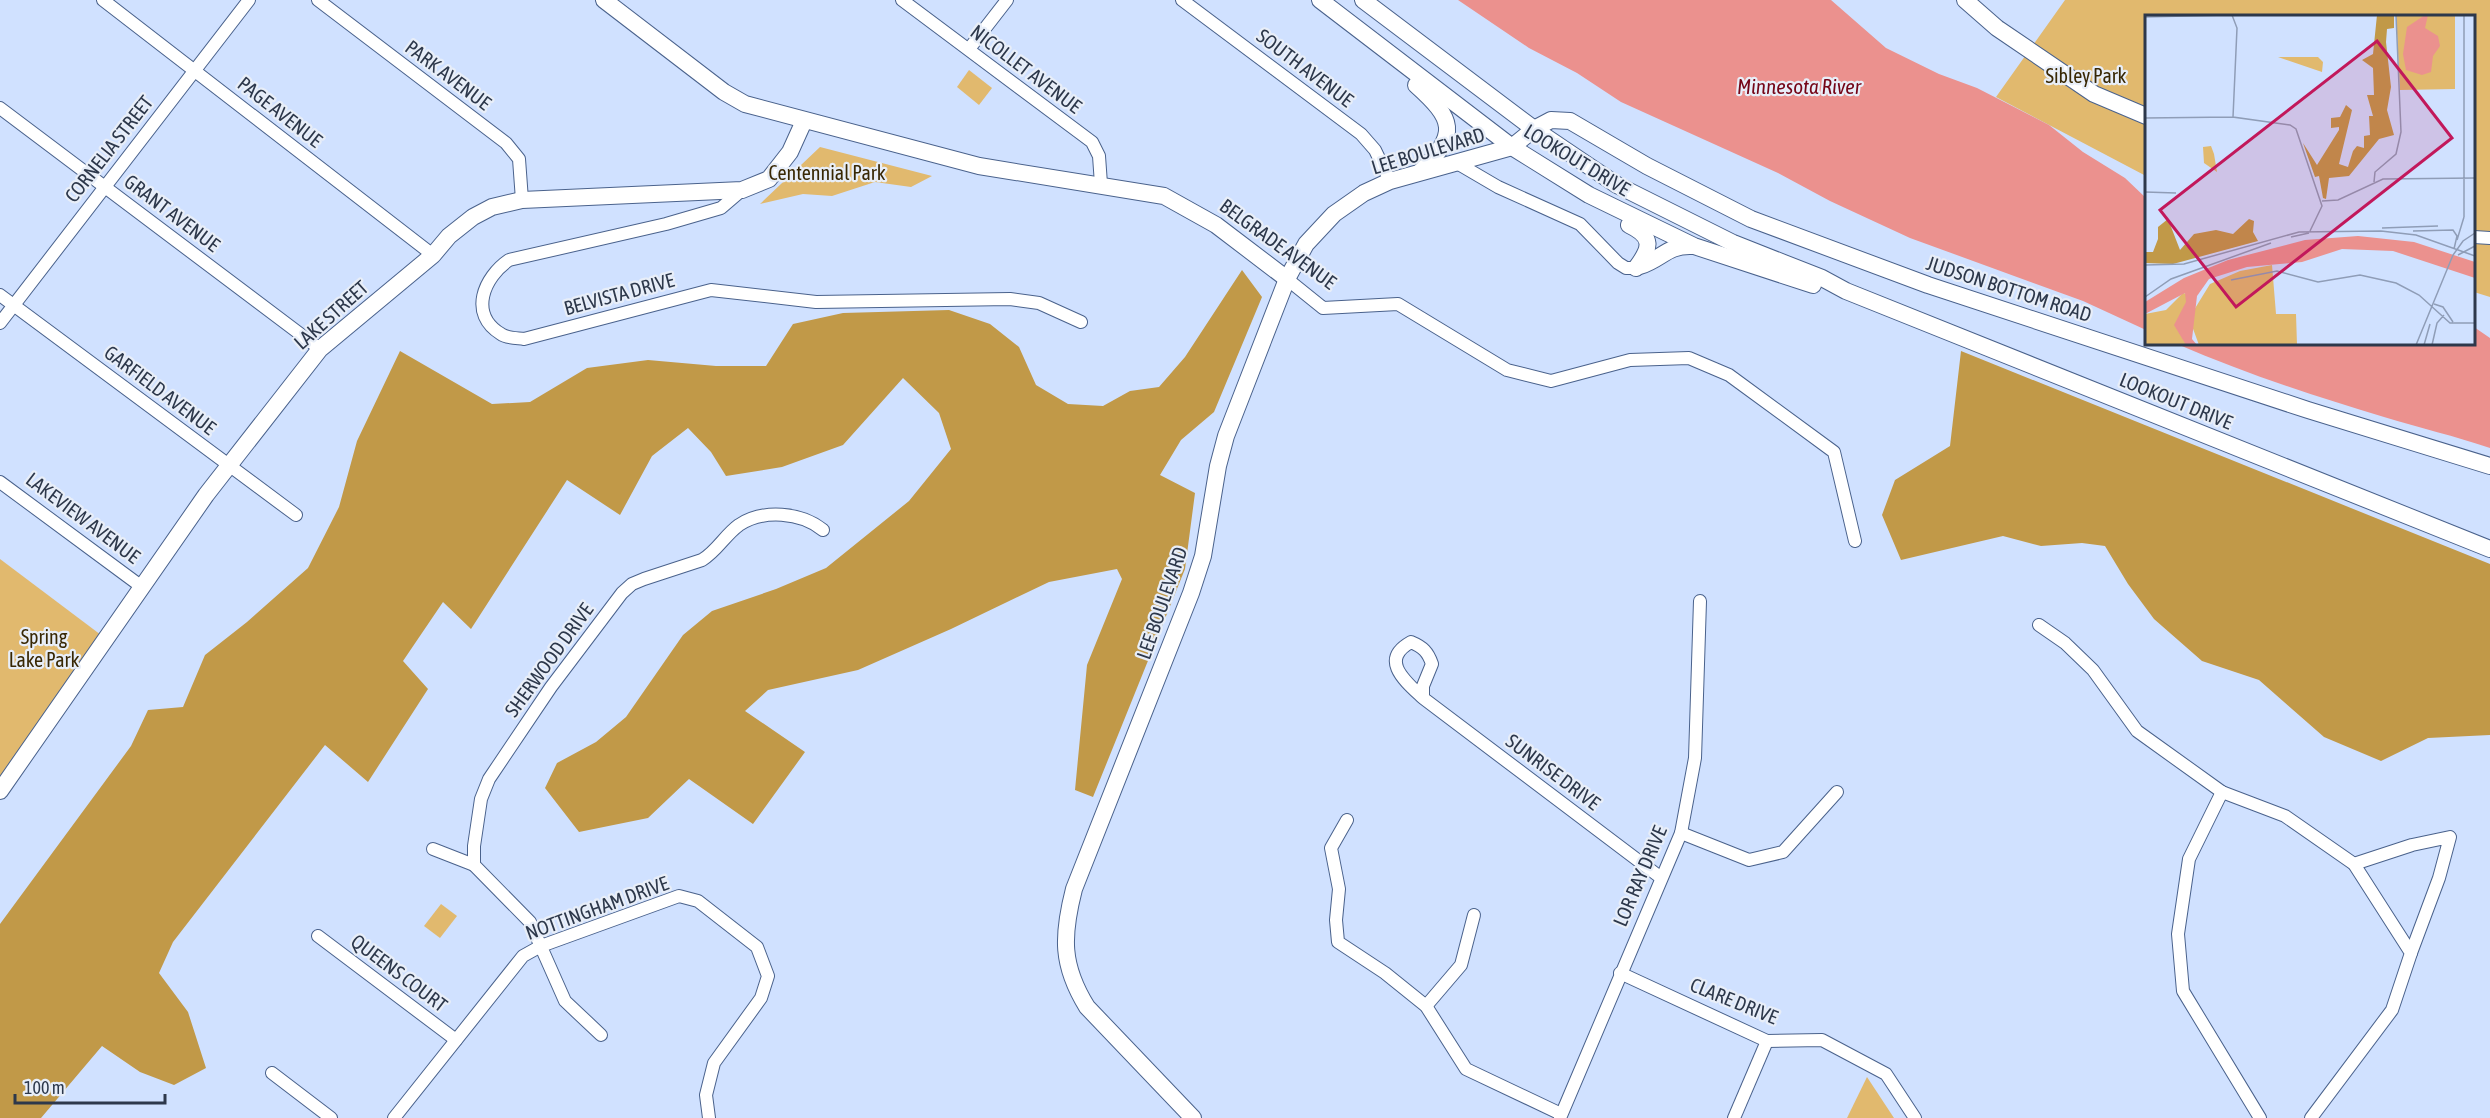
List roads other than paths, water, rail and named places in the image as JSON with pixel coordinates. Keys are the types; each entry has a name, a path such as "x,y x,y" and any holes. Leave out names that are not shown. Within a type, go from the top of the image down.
{"main road":[{"name":"LOOKOUT DRIVE","path":"1320,0 1512,147 1589,195 1694,246 1818,287 1846,291"},
{"name":"LOOKOUT DRIVE","path":"1363,0 1534,129 1617,185 1666,211 1733,243 1822,278 1846,291 2490,549"},
{"path":"1965,0 1997,28 2085,88 2145,116"},
{"name":"BELGRADE AVENUE","path":"615,3 724,92 745,104 979,166 1164,196 1216,225 1287,279"},
{"path":"1350,23 1429,97 1443,114 1448,128 1446,141 1441,152 1419,172"},
{"name":"JUDSON BOTTOM ROAD","path":"1534,129 1551,120 1570,121 1647,166 1751,219 1939,288 2308,410 2490,466"},
{"name":"LAKE STREET","path":"0,791 228,465 320,349 433,255 449,236 473,217 492,207 522,200 742,190 769,179 790,152 804,121"},
{"name":"LEE BOULEVARD","path":"1193,1118 1087,1007 1075,987 1067,962 1064,938 1074,889 1191,593 1203,556 1218,466 1226,436 1287,279 1306,244 1335,214 1364,193 1390,181 1512,147 1534,129"},
{"path":"1553,174 1586,202 1646,235 1648,245 1646,255 1636,268"},
{"path":"1636,268 1648,264 1668,249 1679,245 1694,246"}],"street":[{"name":"PAGE AVENUE","path":"103,0 433,255"},
{"name":"CORNELIA STREET","path":"0,323 249,0"},
{"name":"PARK AVENUE","path":"318,0 506,143 519,159 522,200"},
{"name":"NICOLLET AVENUE","path":"902,0 1092,142 1099,156 1101,184"},
{"path":"969,49 1007,0"},
{"name":"SOUTH AVENUE","path":"1182,0 1361,134 1375,150 1390,181"},
{"name":"GRANT AVENUE","path":"0,108 320,349"},
{"path":"1457,163 1498,187 1580,224 1618,263 1626,268 1636,268"},
{"name":"BELVISTA DRIVE","path":"742,190 721,208 666,224 509,260 496,269 485,285 482,306 488,323 502,335 524,339 711,290 816,302 1010,299 1039,303 1081,322"},
{"path":"2475,237 2490,238"},
{"name":"BELGRADE AVENUE","path":"1287,279 1323,308 1398,304 1507,370 1551,381 1630,360 1689,358 1730,375 1834,452 1855,541"},
{"name":"GARFIELD AVENUE","path":"0,295 296,515"},
{"name":"LAKEVIEW AVENUE","path":"0,482 142,587"},
{"name":"SHERWOOD DRIVE","path":"474,865 474,846 481,799 489,779 551,687 621,593 632,584 644,579 702,560 712,554 740,524 753,519 795,516 813,522 823,530"},
{"name":"LOR RAY DRIVE","path":"1560,1116 1660,877 1681,833 1695,758 1700,601"},
{"path":"2039,625 2065,643 2093,670 2137,731 2222,792 2284,816 2354,864 2411,953"},
{"name":"SUNRISE DRIVE","path":"1423,698 1660,877"},
{"path":"1681,833 1749,860 1783,852 1837,792"},
{"path":"2222,792 2189,859 2178,934 2183,991 2260,1118"},
{"path":"1347,820 1332,848 1339,889 1336,920 1338,942 1385,973 1426,1006 1466,1069 1560,1116"},
{"path":"2311,1118 2392,1010 2439,878 2450,837 2412,845 2354,864"},
{"path":"434,849 474,865 530,922 557,986 566,1001 601,1035"},
{"name":"NOTTINGHAM DRIVE","path":"394,1118 524,956 541,946 679,896 698,902 757,947 768,976 761,998 714,1064 706,1095 709,1118"},
{"path":"1426,1006 1461,965 1474,915"},
{"name":"QUEENS COURT","path":"318,936 456,1040"},
{"name":"CLARE DRIVE","path":"1620,973 1767,1041 1822,1040 1886,1074 1915,1118"},
{"path":"1734,1118 1767,1041"},
{"path":"272,1072 331,1118"}],"water":[{"name":"Minnesota River","path":"1458,0 1831,0 1886,48 1939,74 1977,88 2049,125 2083,152 2125,178 2145,197 2145,330 2083,301 1910,238 1830,201 1778,173 1621,102 1577,73 1529,48"},
{"path":"2475,328 2490,338 2490,448 2305,392 2179,345 2475,345"}],"park label":[{"name":"Sibley Park","path":"2086,76"},
{"name":"Centennial Park","path":"827,173"},
{"name":"Spring Lake Park","path":"44,648"}]}
